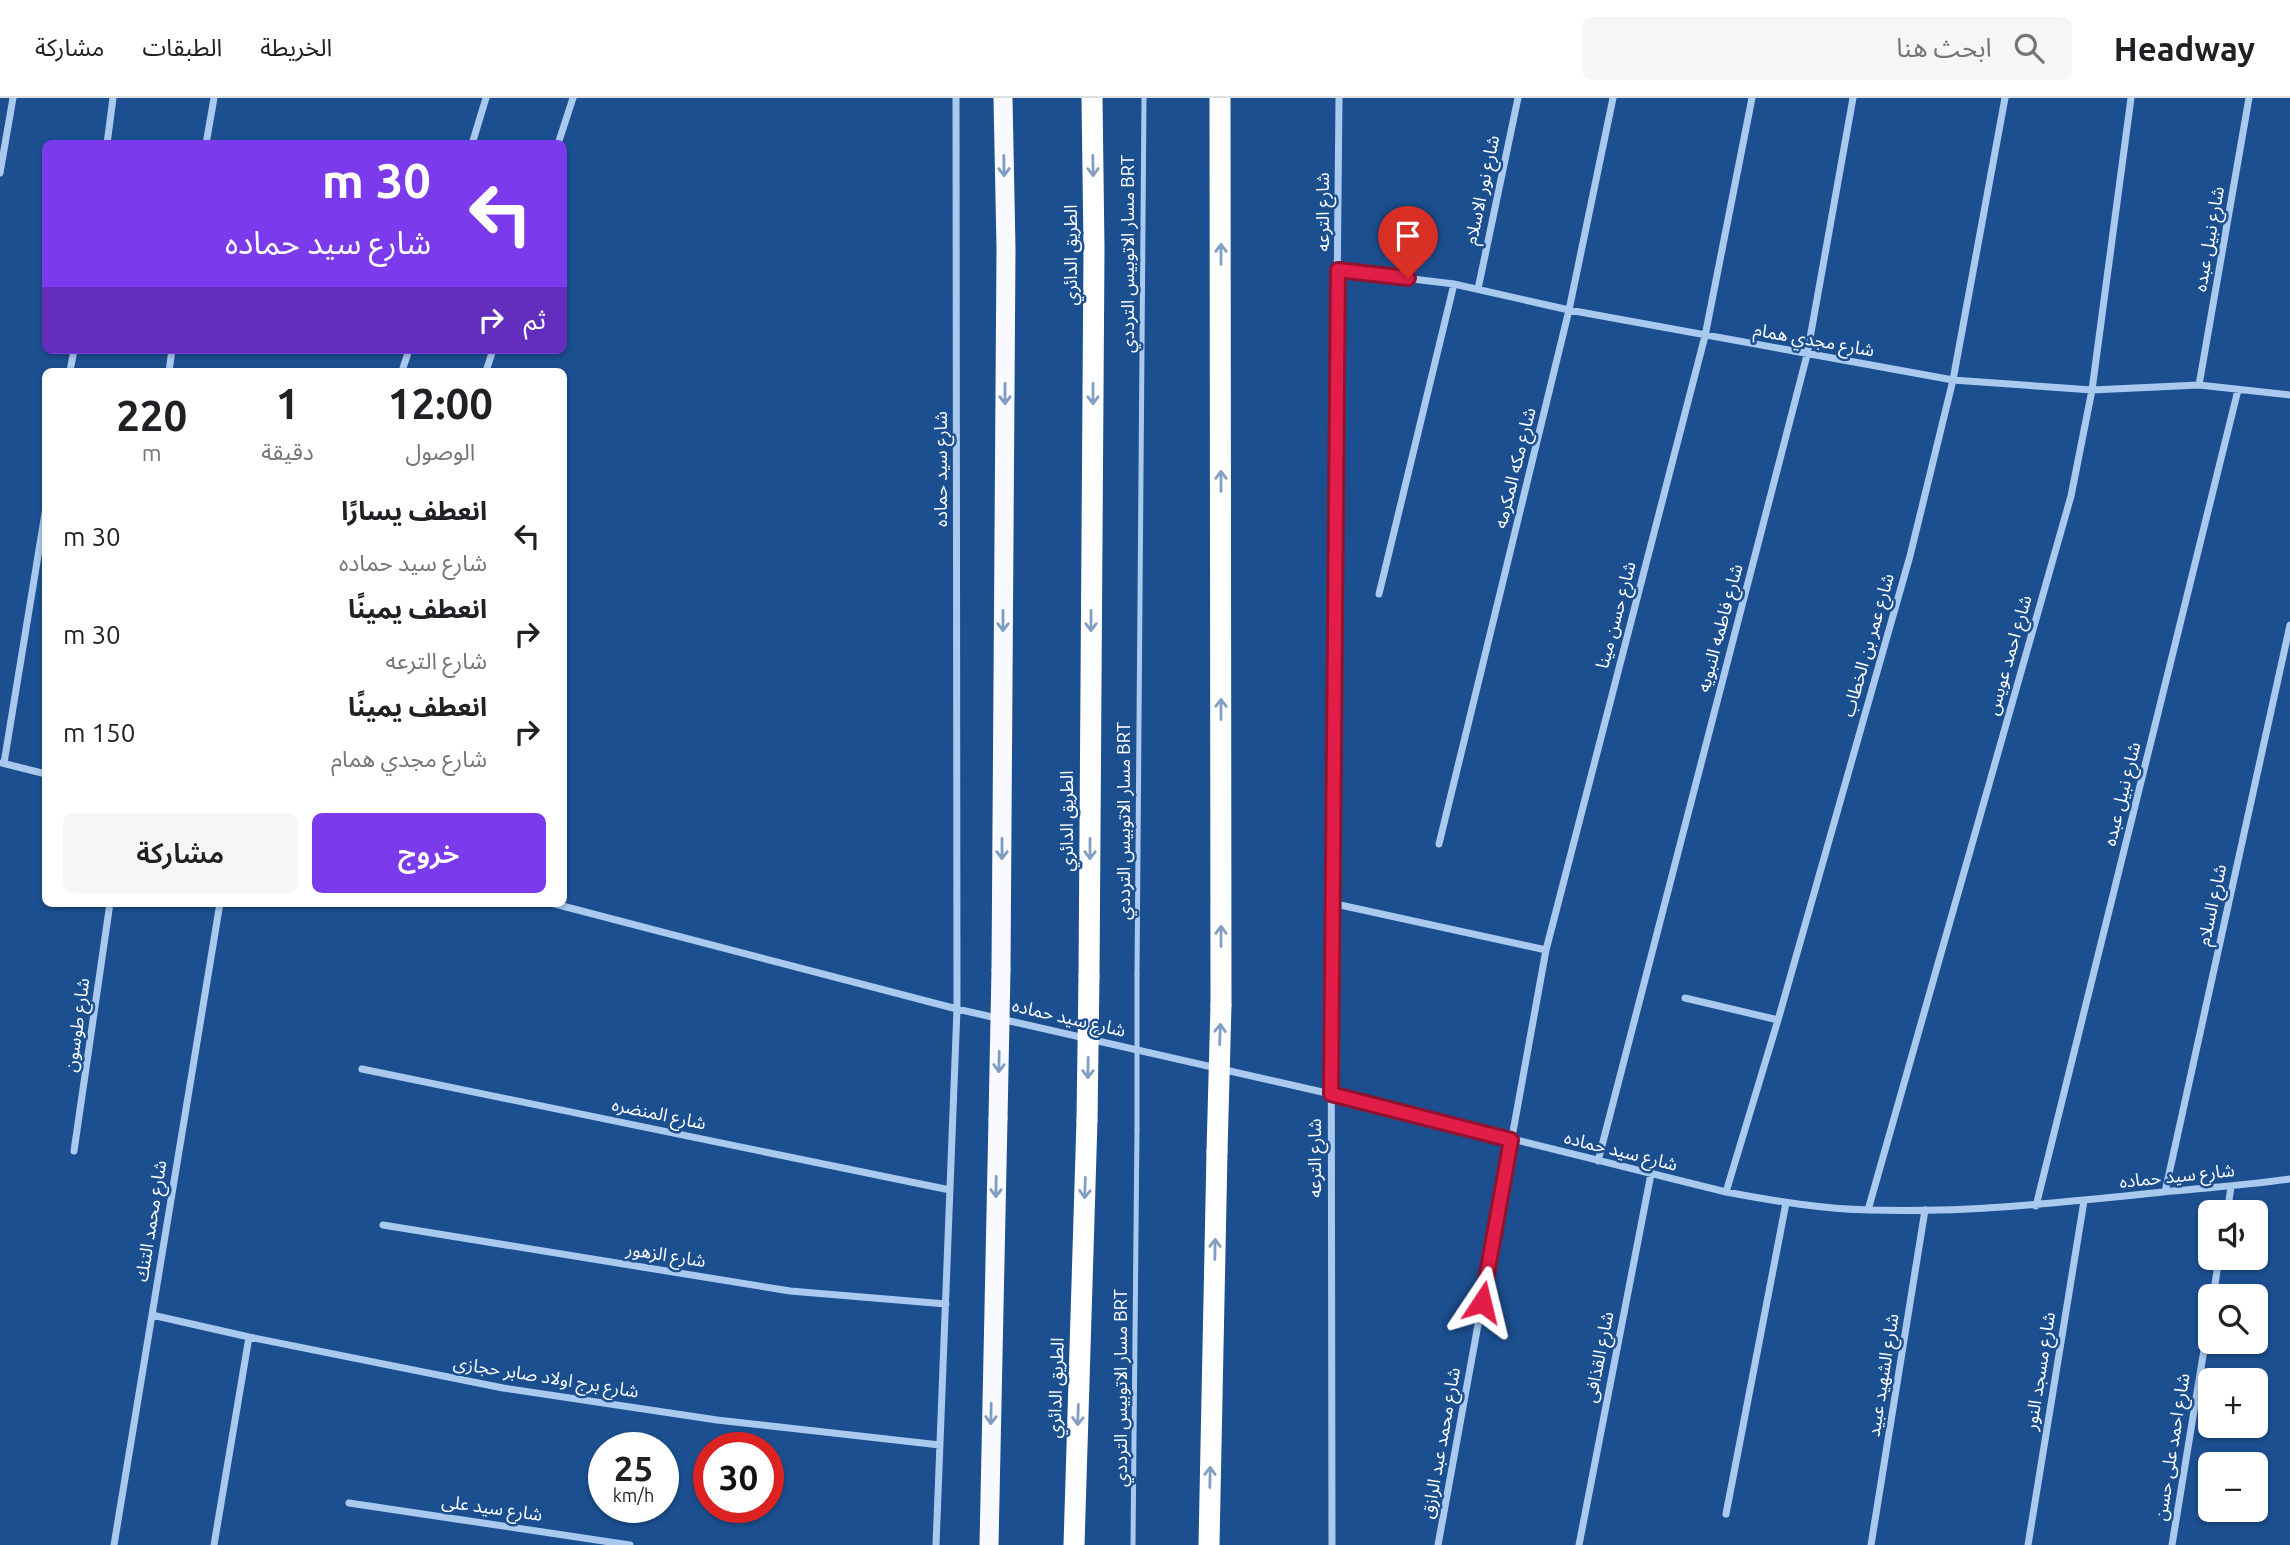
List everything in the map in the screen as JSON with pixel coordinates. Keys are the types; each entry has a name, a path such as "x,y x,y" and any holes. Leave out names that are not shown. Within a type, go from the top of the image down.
{"highway":[{"path":"989,1545 1001,970 1006,248 1003,98"},
{"name":"الطريق الدائري","path":"1074,1545 1089,976 1094,262 1092,98"},
{"path":"1209,1545 1221,1005 1220,98"}],"street":[{"path":"0,173 13,98"},
{"path":"108,140 113,98"},
{"path":"207,140 214,98"},
{"path":"473,140 486,98"},
{"path":"559,140 573,98"},
{"name":"شارع سيد حماده","path":"936,1545 957,1009 956,98"},
{"name":"شارع الترعه","path":"1332,1545 1331,903 1339,98"},
{"name":"شارع نور الاسلام","path":"1478,289 1518,98"},
{"name":"شارع مكه المكرمه","path":"1439,844 1569,310 1613,98"},
{"name":"شارع حسن مينا","path":"1511,1140 1546,950 1705,336 1752,98"},
{"name":"شارع فاطمه النبويه","path":"1598,1161 1807,355 1853,98"},
{"name":"شارع عمر بن الخطاب","path":"1727,1192 1910,556 1953,380 2005,98"},
{"name":"شارع احمد عويس","path":"1868,1210 2071,496 2092,390 2131,98"},
{"name":"شارع نبيل عبده","path":"2199,384 2249,98"},
{"name":"شارع مجدي همام","path":"1338,270 1454,284 1569,310 1953,380 2092,390 2199,384 2290,395"},
{"path":"1380,594 1454,284"},
{"name":"شارع نبيل عبده","path":"2036,1206 2238,390"},
{"path":"42,530 2,763 42,773"},
{"name":"شارع السلام","path":"2165,1192 2290,625"},
{"path":"1331,903 1546,950"},
{"name":"شارع طوسون","path":"74,1151 109,907"},
{"name":"شارع محمد التنك","path":"114,1545 219,907"},
{"name":"شارع سيد حماده","path":"566,907 957,1009 1331,1094 1727,1192 1786,1203 1868,1210 2036,1206 2290,1179"},
{"path":"1685,998 1778,1020"},
{"name":"شارع المنضره","path":"362,1069 950,1190"},
{"name":"شارع محمد عبد الرازق","path":"1438,1545 1511,1140"},
{"name":"شارع القذافى","path":"1579,1545 1651,1174"},
{"path":"2229,1200 2231,1187"},
{"name":"شارع مسجد النور","path":"2028,1545 2084,1201"},
{"path":"1726,1514 1786,1203"},
{"name":"شارع الشهيد عبيد","path":"1871,1545 1926,1210"},
{"name":"شارع الزهور","path":"383,1225 790,1291 946,1304"},
{"name":"شارع برج اولاد صابر حجازى","path":"152,1315 503,1388 718,1420 940,1445"},
{"path":"214,1545 249,1337"},
{"name":"شارع احمد على حسن","path":"2172,1545 2203,1354"},
{"name":"شارع سيد على","path":"349,1503 630,1545"}],"lane":[{"name":"مسار الاتوبيس الترددي BRT","path":"1133,1545 1144,98"}],"route":[{"path":"1408,278 1338,270 1331,1094 1511,1140 1482,1302"}]}
